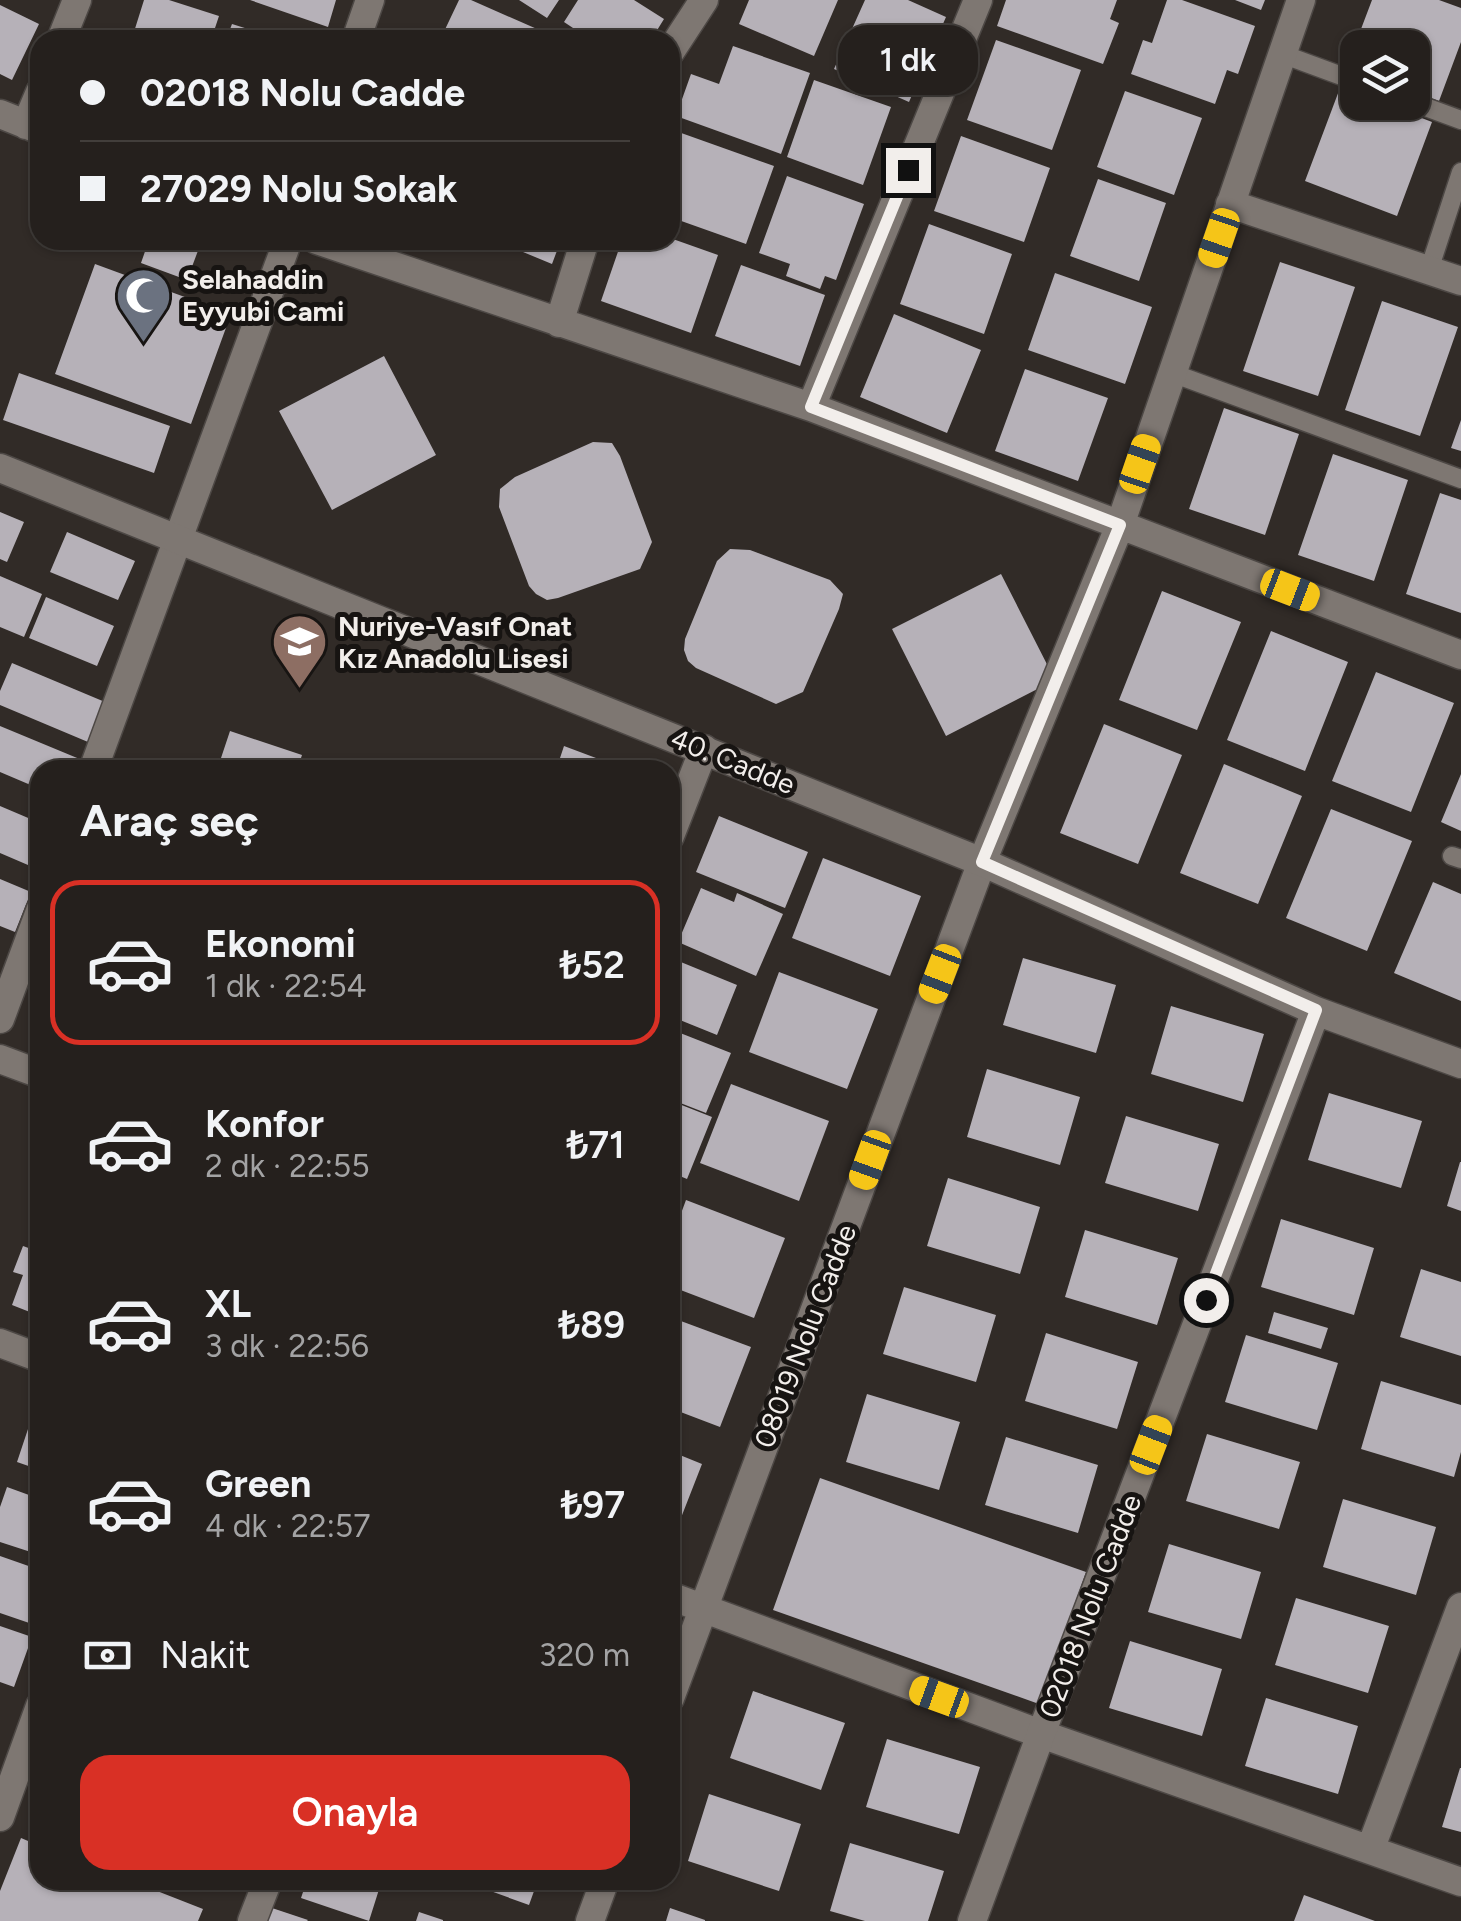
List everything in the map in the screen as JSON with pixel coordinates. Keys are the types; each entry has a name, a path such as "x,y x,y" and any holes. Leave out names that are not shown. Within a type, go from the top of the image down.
{"street":[{"path":"65,30 78,0"},
{"path":"360,30 370,0"},
{"path":"680,37 704,0"},
{"path":"811,407 978,0"},
{"name":"08019 Nolu Cadde","path":"680,1670 982,862 1120,525 1301,0"},
{"path":"1230,204 1461,281"},
{"path":"96,760 284,250"},
{"path":"347,250 811,407 1461,655"},
{"path":"559,322 582,250"},
{"name":"40. Cadde","path":"0,468 982,862 1316,1010 1461,1064"},
{"path":"680,811 704,750"},
{"path":"0,1018 30,938"},
{"name":"02018 Nolu Cadde","path":"972,1921 1316,1010"},
{"path":"0,1059 30,1070"},
{"path":"0,1343 30,1354"},
{"path":"680,1600 1041,1734 1461,1882"},
{"path":"1370,1850 1461,1607"},
{"path":"0,1817 30,1734"},
{"path":"252,1921 264,1890"},
{"path":"590,1921 601,1890"}],"lane":[{"path":"1282,54 1340,75"},
{"path":"1430,109 1461,120"},
{"path":"1428,270 1461,172"},
{"path":"1172,374 1461,479"}],"building":[{"path":"144,0 169,0 219,16 214,30 135,30"},
{"path":"250,0 336,0 328,27"},
{"path":"459,0 471,0 537,29 537,30 445,30"},
{"path":"519,0 559,0 547,18"},
{"path":"578,0 634,0 664,19 657,30 576,30 564,22"},
{"path":"749,0 838,0 814,56 739,24"},
{"path":"865,0 908,0 946,17 909,102 834,69"},
{"path":"1006,0 1117,0 1110,19 1119,23 1103,64 997,26"},
{"path":"1167,0 1182,0 1255,26 1238,74 1227,70 1215,104 1131,74 1143,40 1152,43"},
{"path":"1235,0 1265,0 1261,10"},
{"path":"1372,0 1439,0 1461,8 1461,42 1439,101 1430,98 1430,30 1361,30"},
{"path":"0,5 39,24 36,30 30,30 30,43 12,80 0,74"},
{"path":"232,24 251,30 230,30"},
{"path":"996,40 1081,70 1052,150 967,120"},
{"path":"733,46 810,73 781,154 680,117 680,105 691,74 719,84"},
{"path":"814,80 891,107 863,185 787,157"},
{"path":"1340,88 1340,120 1432,122 1397,216 1305,181"},
{"path":"1125,91 1202,118 1174,195 1097,167"},
{"path":"680,133 774,166 746,244 680,221"},
{"path":"961,136 1050,168 1024,242 934,211"},
{"path":"787,176 864,204 836,280 825,276 820,289 786,276 790,264 759,253"},
{"path":"1098,179 1166,203 1139,281 1070,256"},
{"path":"929,224 1012,254 984,334 900,304"},
{"path":"680,242 718,255 691,333 601,301 619,250 680,250"},
{"path":"146,250 198,250 187,280 141,263"},
{"path":"518,250 557,250 552,264"},
{"path":"1280,262 1355,287 1318,396 1243,371"},
{"name":"Selahaddin Eyyubi Cami","path":"95,264 231,314 191,424 55,374"},
{"path":"741,265 825,295 800,366 715,336"},
{"path":"1055,273 1152,307 1125,384 1028,350"},
{"path":"1382,301 1458,327 1420,436 1345,410"},
{"path":"894,314 981,350 947,433 860,397"},
{"path":"384,356 436,455 332,510 279,411"},
{"path":"1025,369 1108,398 1078,481 995,451"},
{"path":"19,373 170,426 154,473 3,420"},
{"path":"1224,408 1299,434 1265,535 1189,509"},
{"path":"1461,420 1461,451 1451,448"},
{"path":"593,442 612,443 620,456 652,542 640,569 547,600 529,586 499,507 500,489 515,477"},
{"path":"1333,454 1408,480 1374,581 1298,555"},
{"path":"1440,493 1461,500 1461,613 1406,594"},
{"path":"0,512 24,522 7,562 0,559"},
{"path":"67,532 135,561 118,600 50,572"},
{"path":"730,549 750,550 830,580 843,594 803,692 776,704 696,668 684,650 717,561"},
{"path":"1001,574 1055,680 946,736 892,629"},
{"path":"0,576 42,594 24,637 0,627"},
{"path":"1162,591 1241,622 1197,730 1119,700"},
{"path":"46,597 114,626 97,666 29,638"},
{"path":"1271,631 1348,662 1305,771 1227,740"},
{"path":"12,663 105,702 88,742 0,705 0,691"},
{"path":"1376,672 1454,703 1411,812 1332,781"},
{"path":"1104,724 1182,755 1138,864 1060,833"},
{"path":"0,726 82,760 30,760 30,785 0,772"},
{"path":"230,731 302,755 300,760 220,760"},
{"path":"564,746 601,760 559,760"},
{"path":"1224,764 1302,796 1258,904 1180,873"},
{"path":"1461,774 1461,831 1441,822"},
{"path":"0,806 30,819 30,860 28,865 0,853"},
{"path":"1331,809 1412,841 1367,951 1286,918"},
{"path":"719,816 808,852 785,908 696,872"},
{"path":"823,858 921,896 890,976 792,938"},
{"path":"0,879 30,894 15,932 0,926"},
{"path":"1433,882 1461,894 1461,1001 1394,973"},
{"path":"701,888 734,902 737,893 783,914 756,976 680,943"},
{"path":"1023,958 1116,985 1096,1053 1003,1025"},
{"path":"680,962 737,985 717,1035 680,1020"},
{"path":"779,972 878,1009 847,1089 749,1052"},
{"path":"1171,1006 1264,1034 1243,1102 1151,1074"},
{"path":"680,1033 731,1053 706,1113 680,1103"},
{"path":"987,1069 1080,1097 1060,1165 967,1137"},
{"path":"731,1084 829,1121 799,1201 700,1163"},
{"path":"1329,1093 1422,1121 1401,1188 1308,1160"},
{"path":"680,1104 712,1117 687,1179 680,1176"},
{"path":"1126,1116 1219,1144 1198,1211 1105,1183"},
{"path":"1461,1162 1461,1211 1447,1206"},
{"path":"948,1178 1040,1207 1020,1274 927,1246"},
{"path":"686,1200 785,1238 754,1318 680,1290 680,1216"},
{"path":"1281,1219 1374,1248 1354,1315 1261,1287"},
{"path":"1085,1230 1178,1258 1157,1325 1065,1297"},
{"path":"23,1246 30,1249 30,1312 12,1305 23,1275 13,1272"},
{"path":"1421,1269 1461,1282 1461,1356 1400,1337"},
{"path":"904,1287 996,1315 976,1382 883,1354"},
{"path":"1274,1312 1328,1328 1321,1349 1268,1333"},
{"path":"680,1321 751,1347 720,1427 680,1412"},
{"path":"1046,1333 1138,1362 1117,1429 1025,1401"},
{"path":"1246,1335 1338,1363 1317,1430 1225,1402"},
{"path":"1381,1381 1461,1405 1461,1452 1454,1477 1361,1449"},
{"path":"867,1394 960,1422 939,1490 846,1462"},
{"path":"30,1423 30,1467 17,1462"},
{"path":"1207,1434 1300,1462 1279,1529 1186,1501"},
{"path":"1006,1437 1098,1465 1078,1533 985,1505"},
{"path":"680,1455 702,1464 680,1520"},
{"path":"820,1478 1086,1572 1039,1704 773,1610"},
{"path":"7,1487 30,1495 30,1552 0,1542 0,1507"},
{"path":"1343,1499 1436,1527 1416,1595 1323,1567"},
{"path":"1169,1544 1261,1572 1241,1639 1148,1612"},
{"path":"0,1556 30,1566 30,1623 0,1613"},
{"path":"1296,1598 1389,1626 1368,1693 1275,1665"},
{"path":"0,1626 30,1636 30,1643 14,1687 0,1682"},
{"path":"1130,1641 1222,1669 1202,1736 1109,1708"},
{"path":"753,1691 845,1723 821,1790 730,1758"},
{"path":"1266,1698 1358,1726 1338,1794 1245,1766"},
{"path":"887,1739 980,1767 959,1834 866,1807"},
{"path":"1461,1768 1461,1832 1442,1827"},
{"path":"709,1794 801,1824 779,1891 688,1861"},
{"path":"21,1838 30,1842 30,1890 155,1890 203,1909 198,1921 0,1921 0,1891"},
{"path":"850,1843 944,1871 928,1921 865,1921 830,1911"},
{"path":"304,1890 379,1890 369,1921 301,1898"},
{"path":"488,1890 534,1890 529,1905"},
{"path":"1304,1895 1375,1921 1294,1921"},
{"path":"269,1907 308,1920 265,1921"},
{"path":"670,1908 705,1920 705,1921 666,1921"},
{"path":"419,1912 443,1920 443,1921 416,1921"}],"place":[{"name":"Selahaddin Eyyubi Cami","path":"143,344"},
{"name":"Nuriye-Vasıf Onat Kız Anadolu Lisesi","path":"299,691"}],"route":[{"path":"908,170 811,407 1120,525 982,862 1316,1010 1206,1300"}]}
